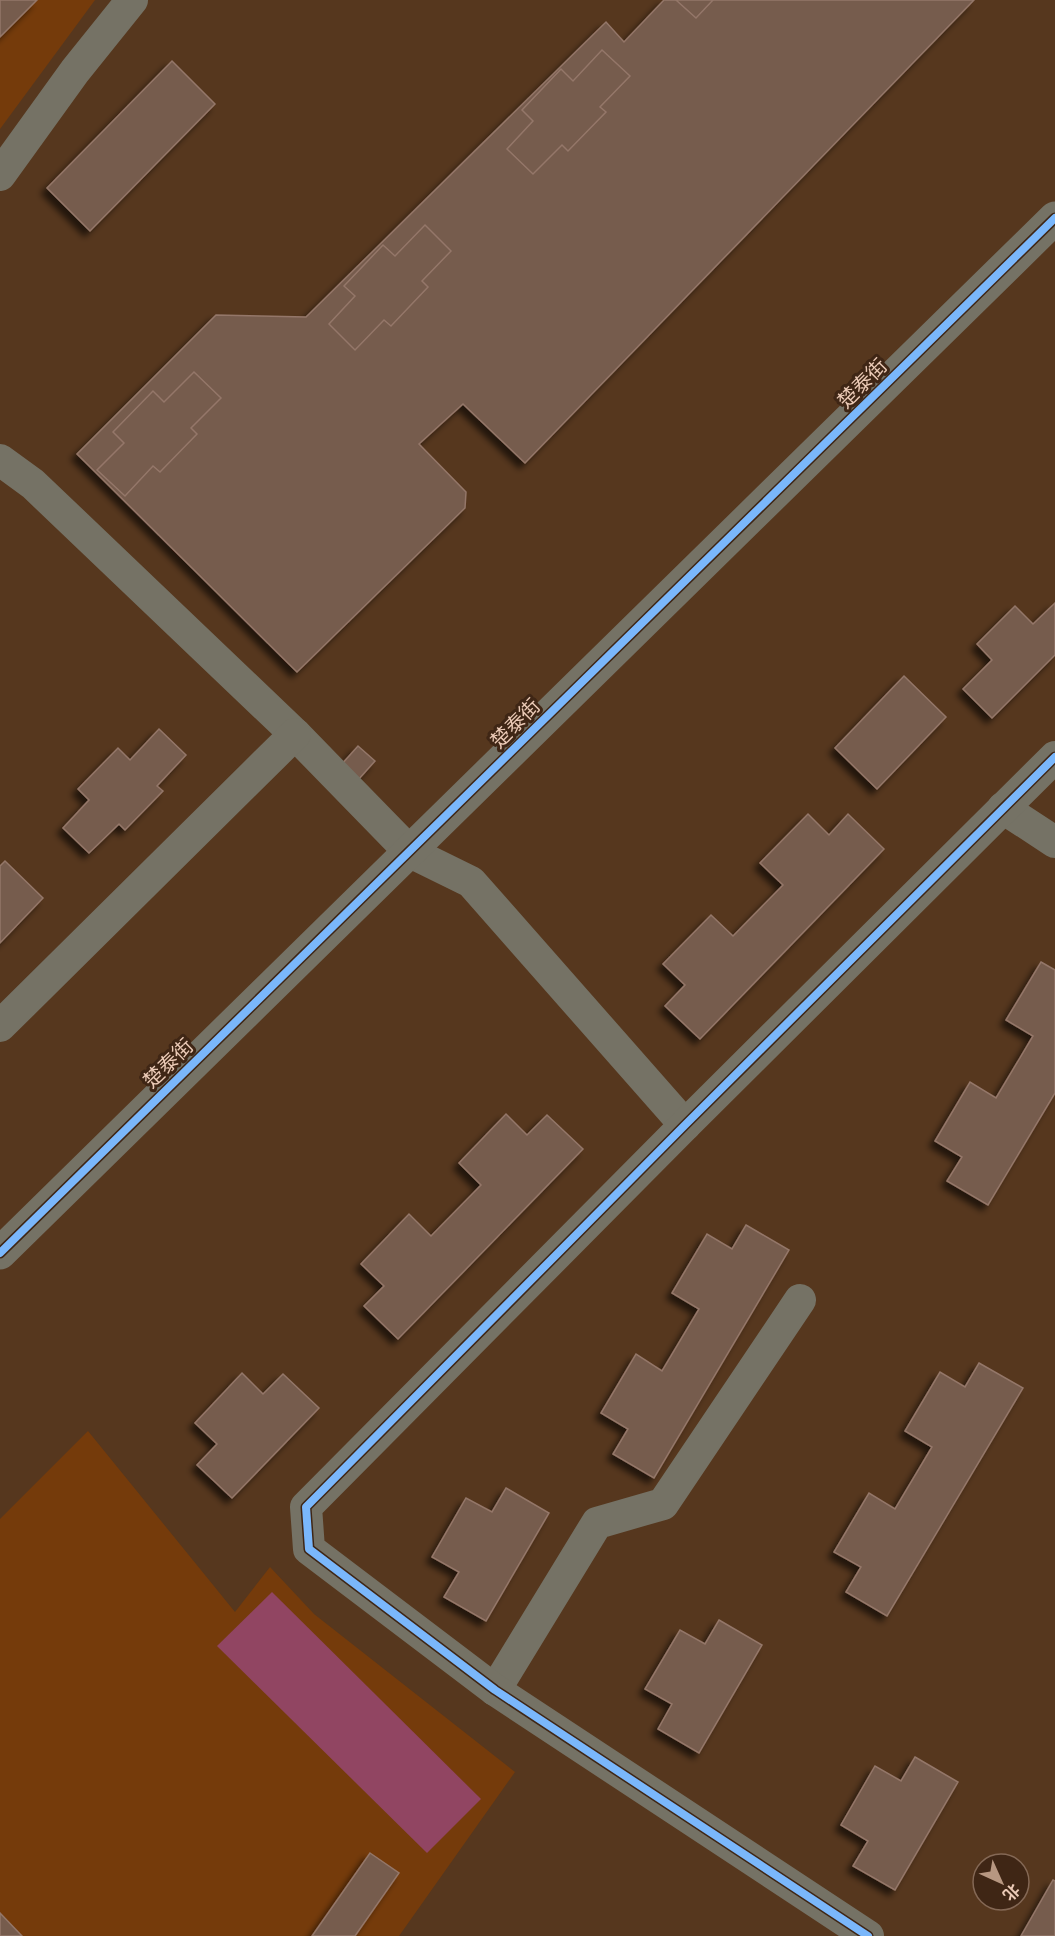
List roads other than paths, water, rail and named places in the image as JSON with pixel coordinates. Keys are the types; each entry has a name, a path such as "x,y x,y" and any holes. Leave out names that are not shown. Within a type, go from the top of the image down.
{"street":[{"path":"0,175 75,71 132,0"},
{"name":"楚泰街","path":"0,1253 1055,218"},
{"path":"0,460 33,484 295,734 410,852 471,882 685,1125"},
{"path":"0,1026 295,734"},
{"path":"868,1936 495,1690 309,1549 306,1507 1055,757"},
{"path":"1003,808 1055,842"},
{"path":"495,1690 597,1523 663,1504 800,1300"}]}
